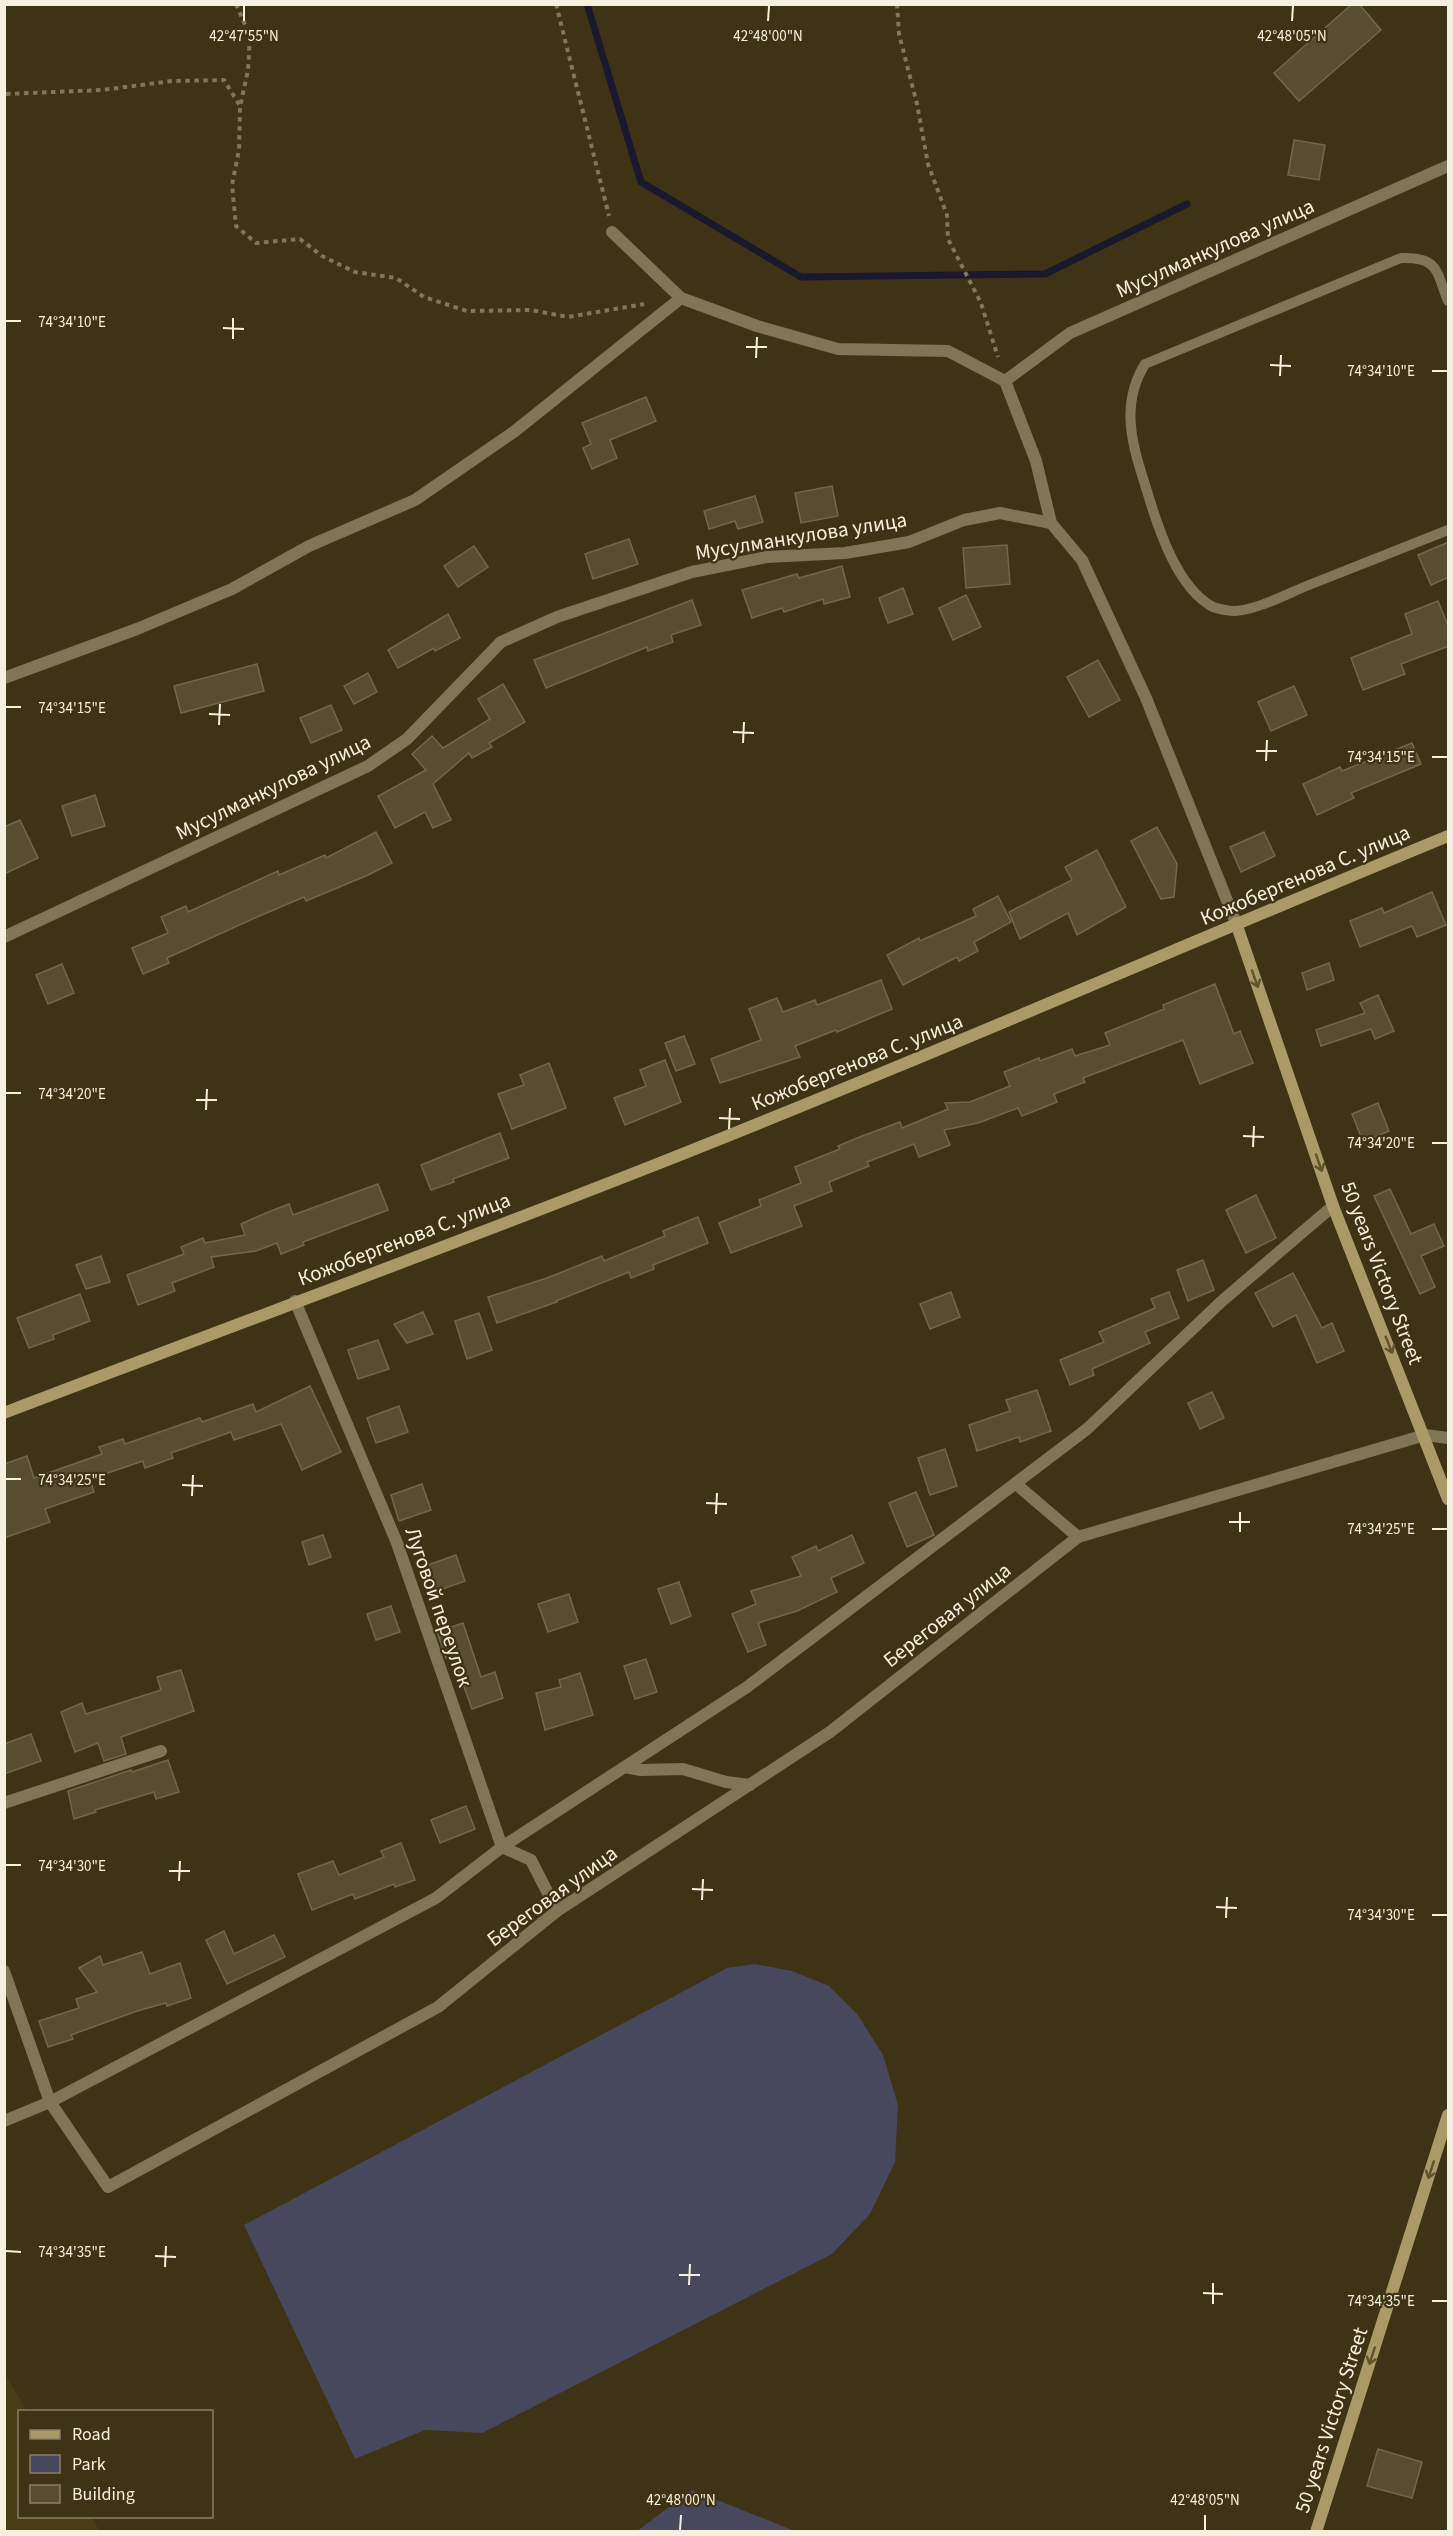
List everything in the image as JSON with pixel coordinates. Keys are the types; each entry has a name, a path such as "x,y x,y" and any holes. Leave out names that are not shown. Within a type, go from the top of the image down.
{"main road":[{"name":"Кожобергенова С. улица","path":"4,1413 646,1168 990,1029 1236,923 1449,836"},
{"name":"50 years Victory Street","path":"1236,923 1333,1206 1449,1499"},
{"name":"50 years Victory Street","path":"1316,2532 1449,2115"}],"street":[{"name":"Мусулманкулова улица","path":"1005,381 1071,333 1449,166"},
{"path":"612,232 681,298 757,326 838,349 948,351 1005,381 1036,461 1051,523 1082,560 1146,698 1236,923"},
{"path":"4,678 137,629 232,589 309,546 416,500 515,431 681,298"},
{"name":"Мусулманкулова улица","path":"4,937 368,766 408,739 501,642 557,617 692,572 767,556 845,553 909,542 964,520 1000,513 1051,523"},
{"path":"4,2121 50,2102 436,1898 502,1847 747,1687 1087,1429 1222,1302 1333,1206"},
{"name":"Луговой переулок","path":"295,1301 397,1543 502,1847"},
{"name":"Береговая улица","path":"50,2102 108,2187 438,2007 557,1911 830,1732 1078,1537 1425,1435 1449,1438"},
{"path":"1016,1484 1078,1537"},
{"path":"4,1803 161,1751"},
{"path":"625,1767 641,1770 683,1769 726,1782 750,1785"},
{"path":"502,1847 531,1860 557,1911"},
{"path":"4,1971 50,2102"}],"lane":[{"path":"1449,302 1434,267 1420,258 1401,258 1145,364 1134,381 1129,409 1133,448 1155,517 1178,570 1195,594 1215,608 1236,611 1269,601 1449,530"}],"path":[{"path":"237,4 250,36 248,70 240,106 239,150 232,185 236,226 256,243 300,240 322,256 355,272 396,278 424,297 467,311 531,310 568,317 647,303"},
{"path":"556,4 612,232"},
{"path":"897,4 899,34 917,104 928,164 947,215 948,239 981,303 1005,381"},
{"path":"6,94 102,90 172,81 224,80 240,106"}],"shaded area":[{"path":"5,2374 26,2410 18,2410 18,2518 92,2518 99,2531 5,2531"}],"green space":[{"path":"755,1964 792,1971 829,1986 858,2015 883,2055 898,2105 895,2162 870,2214 832,2254 482,2433 425,2430 355,2459 244,2225 727,1968"},
{"path":"692,2490 795,2531 637,2531"}],"building":[{"path":"1352,4 1359,4 1381,30 1299,101 1274,73"},
{"path":"1294,140 1325,145 1319,180 1288,175"},
{"path":"646,397 656,421 610,440 617,458 592,469 583,448 591,444 582,423"},
{"path":"832,486 838,516 801,523 795,493"},
{"path":"755,496 763,522 738,529 735,521 709,529 704,511"},
{"path":"629,539 638,564 593,579 585,554"},
{"path":"1449,542 1449,577 1431,585 1418,555"},
{"path":"1007,545 1010,584 966,588 963,548"},
{"path":"474,546 488,567 458,587 444,566"},
{"path":"842,566 850,597 824,604 823,599 784,612 782,608 752,618 742,590 797,574 799,578"},
{"path":"903,588 913,614 888,623 879,598"},
{"path":"966,595 981,627 953,640 939,608"},
{"path":"692,600 701,625 671,635 673,642 648,651 647,647 546,688 534,660"},
{"path":"1438,601 1449,628 1449,646 1401,664 1405,674 1363,690 1351,658 1412,634 1405,614"},
{"path":"448,614 460,638 435,651 434,648 398,668 388,650"},
{"path":"1098,660 1120,700 1089,717 1067,677"},
{"path":"257,664 264,691 181,713 174,686"},
{"path":"368,673 377,692 354,704 344,686"},
{"path":"503,684 525,722 489,743 492,747 472,758 469,753 433,784 451,820 433,828 425,812 395,828 378,796 426,770 412,754 432,736 443,748 490,719 478,699"},
{"path":"1294,686 1307,715 1271,731 1258,702"},
{"path":"331,705 342,730 311,743 300,718"},
{"path":"1412,743 1421,764 1351,793 1354,798 1317,815 1303,784 1340,767 1342,771"},
{"path":"95,795 105,826 72,836 62,806"},
{"path":"20,820 38,858 4,874 4,827"},
{"path":"1157,827 1177,864 1174,897 1161,899 1131,841"},
{"path":"376,832 392,863 306,901 304,897 257,917 167,958 169,963 143,974 132,948 168,933 161,917 186,906 188,912 278,871 279,875 325,855 326,858"},
{"path":"1264,832 1275,856 1241,872 1230,847"},
{"path":"1097,850 1126,907 1077,935 1068,913 1020,939 1009,912 1072,880 1065,867"},
{"path":"1432,892 1446,925 1417,937 1412,926 1360,947 1350,921 1382,908 1384,913"},
{"path":"998,896 1011,922 974,942 978,951 959,961 957,957 903,985 887,955 919,938 920,941 976,916 973,909"},
{"path":"1329,963 1334,980 1307,990 1302,973"},
{"path":"62,964 74,993 48,1004 36,975"},
{"path":"881,980 892,1009 837,1032 836,1030 795,1046 800,1057 720,1083 711,1059 761,1040 749,1009 777,998 783,1012 815,1000 817,1005"},
{"path":"1215,984 1234,1034 1240,1031 1253,1063 1200,1084 1183,1040 1083,1078 1085,1082 1054,1094 1057,1102 1022,1116 1018,1108 978,1123 944,1130 950,1145 919,1157 914,1144 867,1162 869,1166 829,1182 832,1191 794,1206 802,1226 731,1253 719,1223 761,1206 759,1200 801,1183 795,1167 840,1149 838,1146 857,1138 900,1122 902,1128 948,1109 945,1103 970,1102 1010,1086 1004,1072 1039,1058 1040,1061 1072,1049 1075,1056 1110,1045 1105,1033 1164,1009 1163,1005"},
{"path":"1378,995 1394,1031 1375,1039 1371,1029 1321,1046 1316,1030 1365,1013 1360,1003"},
{"path":"684,1036 695,1064 676,1071 665,1043"},
{"path":"665,1060 681,1102 625,1125 614,1098 646,1086 640,1070"},
{"path":"549,1063 566,1108 512,1129 498,1094 524,1085 520,1075"},
{"path":"1378,1103 1389,1131 1363,1142 1352,1114"},
{"path":"500,1133 509,1158 453,1179 454,1182 431,1190 421,1165"},
{"path":"378,1184 388,1210 303,1242 304,1245 281,1254 277,1243 256,1251 211,1257 214,1267 172,1283 175,1291 138,1305 127,1275 184,1254 181,1247 203,1238 205,1243 245,1235 241,1224 289,1204 293,1215"},
{"path":"1390,1189 1411,1234 1434,1224 1444,1246 1421,1256 1435,1287 1420,1294 1374,1196"},
{"path":"1256,1195 1276,1238 1246,1253 1226,1210"},
{"path":"698,1217 708,1243 653,1265 654,1269 631,1278 629,1272 557,1302 497,1323 488,1297 547,1278 602,1256 604,1261 665,1236 663,1231"},
{"path":"101,1256 110,1282 86,1289 76,1265"},
{"path":"1203,1260 1214,1290 1188,1301 1177,1270"},
{"path":"1293,1273 1322,1328 1332,1323 1344,1351 1317,1363 1296,1315 1273,1327 1255,1293"},
{"path":"951,1292 960,1317 930,1329 920,1304"},
{"path":"1169,1292 1179,1318 1145,1332 1150,1343 1092,1369 1094,1375 1070,1385 1060,1360 1104,1342 1099,1332 1155,1308 1151,1299"},
{"path":"80,1294 90,1321 53,1335 54,1339 29,1348 17,1318"},
{"path":"423,1312 433,1334 407,1343 394,1324"},
{"path":"479,1313 492,1350 467,1359 455,1321"},
{"path":"378,1340 389,1369 358,1379 348,1350"},
{"path":"310,1386 341,1452 302,1470 281,1424 234,1440 231,1432 171,1453 173,1458 145,1468 143,1461 90,1479 94,1492 45,1509 50,1522 4,1538 4,1464 27,1456 34,1478 102,1454 99,1447 123,1439 125,1444 200,1418 202,1422 253,1404 256,1412"},
{"path":"1037,1390 1051,1431 1020,1442 1019,1437 977,1451 969,1425 1010,1411 1006,1400"},
{"path":"1212,1392 1224,1418 1200,1429 1188,1403"},
{"path":"399,1406 408,1432 376,1443 367,1418"},
{"path":"945,1449 957,1486 930,1495 918,1458"},
{"path":"422,1484 431,1510 399,1521 391,1495"},
{"path":"916,1492 934,1535 907,1547 889,1503"},
{"path":"323,1535 331,1557 309,1565 302,1542"},
{"path":"852,1535 864,1563 831,1578 837,1592 797,1611 758,1623 766,1645 748,1652 732,1614 756,1604 751,1591 801,1576 792,1557 816,1546 818,1551"},
{"path":"456,1555 465,1581 434,1592 425,1566"},
{"path":"679,1582 691,1616 671,1624 658,1589"},
{"path":"569,1594 578,1622 548,1632 538,1604"},
{"path":"391,1606 400,1632 376,1640 367,1614"},
{"path":"463,1623 481,1677 495,1672 503,1698 472,1709 453,1656 446,1658 437,1632"},
{"path":"646,1659 657,1692 635,1699 624,1666"},
{"path":"181,1670 194,1711 121,1737 126,1754 104,1761 98,1743 75,1752 61,1712 82,1703 86,1714 161,1690 157,1677"},
{"path":"580,1673 593,1715 545,1730 536,1693 561,1687 559,1680"},
{"path":"31,1734 41,1761 4,1774 4,1744"},
{"path":"168,1760 179,1792 156,1799 154,1792 95,1810 96,1812 74,1819 68,1791"},
{"path":"466,1806 475,1829 440,1843 431,1820"},
{"path":"401,1843 415,1880 395,1887 394,1884 355,1899 353,1894 312,1910 298,1874 333,1861 339,1875 384,1857 381,1851"},
{"path":"224,1931 234,1954 274,1935 285,1957 227,1984 206,1940"},
{"path":"142,1952 150,1974 180,1963 191,1998 167,2006 166,2003 137,2011 71,2035 73,2039 48,2047 39,2021 79,2008 76,1999 97,1992 79,1968 100,1956 103,1965"},
{"path":"1378,2449 1422,2462 1412,2498 1367,2486"}],"waterway":[{"path":"587,4 641,182 801,277 1045,274 1187,204"}]}
